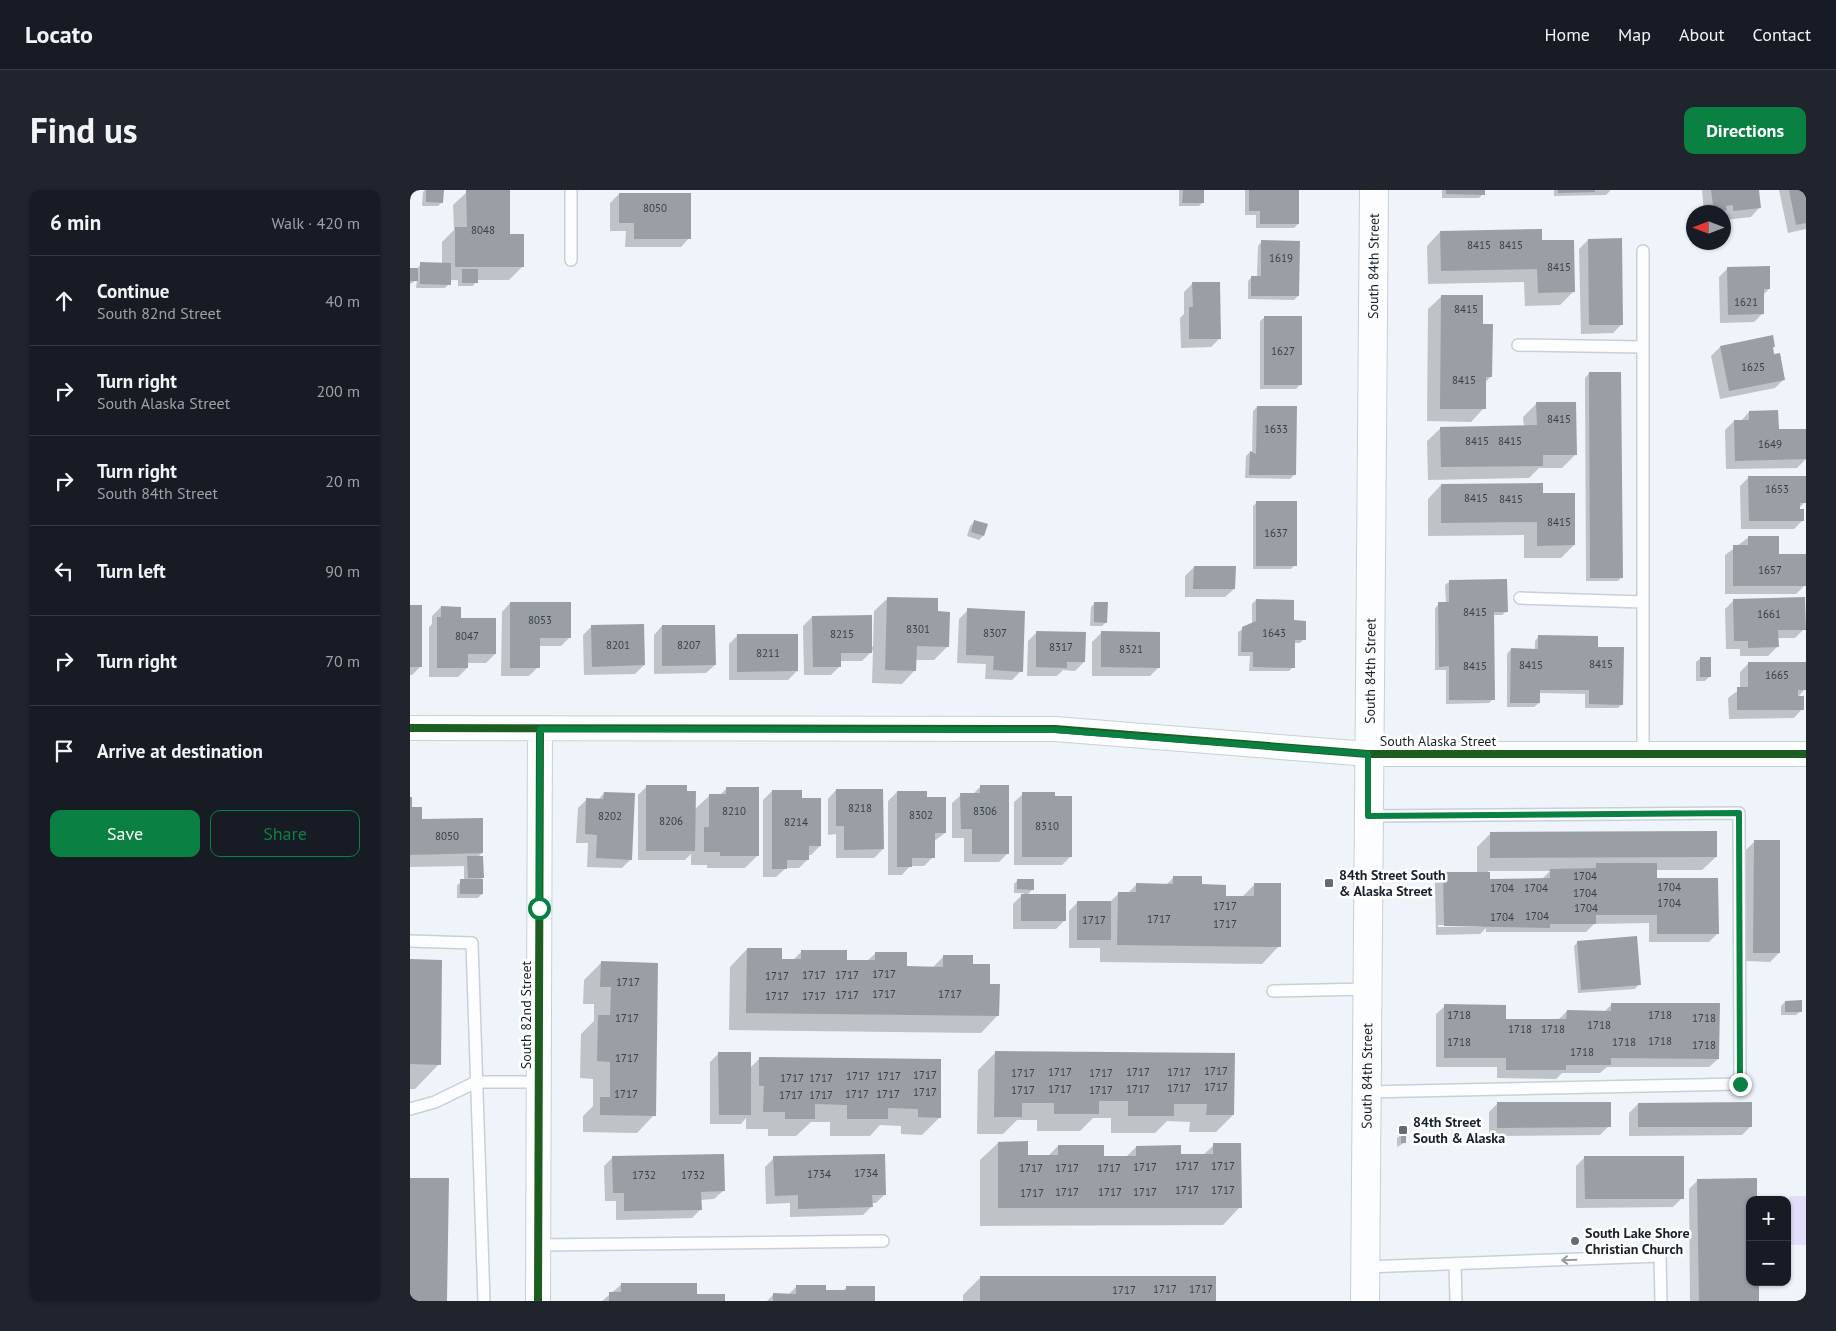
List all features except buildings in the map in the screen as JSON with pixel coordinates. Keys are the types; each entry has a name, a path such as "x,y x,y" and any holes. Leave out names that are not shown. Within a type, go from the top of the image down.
{"main road":[{"name":"South 84th Street","path":"1365,1301 1374,190"}],"street":[{"name":"South Alaska Street","path":"410,728 1055,730 1368,754 1806,754"},
{"name":"South 82nd Street","path":"538,1301 540,729"}],"lane":[{"path":"571,190 571,260"},
{"path":"1643,754 1644,251"},
{"path":"1518,345 1644,347"},
{"path":"1520,598 1643,602"},
{"path":"1366,1092 1740,1084 1739,813 1368,816"},
{"path":"410,941 472,943 484,1301"},
{"path":"1273,991 1367,989"},
{"path":"410,1109 435,1102 476,1082 538,1082"},
{"path":"538,1246 883,1241"},
{"path":"1365,1267 1660,1256 1660,1301"},
{"path":"1455,1264 1456,1301"}],"shaded area":[{"path":"1791,1196 1806,1196 1806,1245 1791,1245"}],"cycle path":[{"path":"410,728 1055,729 1368,754 1806,754"},
{"path":"538,1301 540,729"}],"place":[{"name":"84th Street South & Alaska Street","path":"1329,883"},
{"name":"84th Street South & Alaska","path":"1403,1130"},
{"name":"South Lake Shore Christian Church","path":"1575,1241"}],"route":[{"path":"539,908 540,729 1055,730 1368,754 1368,816 1739,813 1740,1084"}]}
